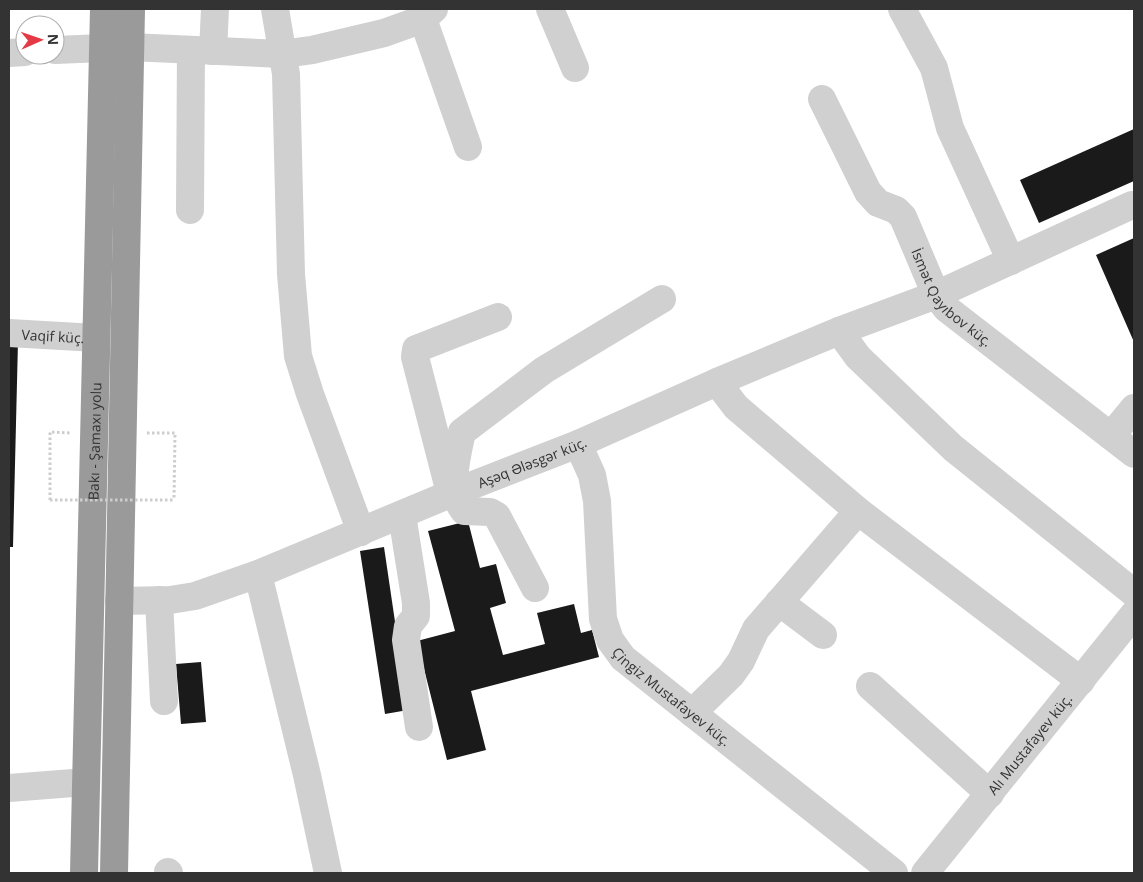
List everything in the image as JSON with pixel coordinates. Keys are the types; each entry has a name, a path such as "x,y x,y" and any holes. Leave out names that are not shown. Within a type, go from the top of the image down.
{"highway":[{"name":"Bakı - Şamaxı yolu","path":"84,873 104,9"},
{"name":"Bakı - Şamaxı yolu","path":"114,873 131,9"}],"street":[{"path":"190,210 202,50 215,9"},
{"path":"275,9 286,74 288,103 291,274 298,356 310,394 361,532"},
{"path":"550,9 575,68"},
{"path":"902,9 934,68 950,128 1011,260"},
{"path":"130,47 282,54 312,50 384,33 428,14 468,147"},
{"path":"65,50 103,48"},
{"name":"İsmət Qayıbov küç.","path":"822,100 868,192 878,203 896,210 903,217 936,295 947,309 1134,454"},
{"name":"Aşəq Ələsgər küç.","path":"119,602 195,596 258,574 453,493 578,444 717,382 936,295 1132,206"},
{"path":"453,493 457,454 462,432 544,370 662,299"},
{"path":"498,317 416,349 415,357 453,493 458,503 464,511 490,512 497,516 535,588"},
{"path":"839,332 858,357 953,448 1134,593"},
{"name":"Vaqif küç.","path":"9,333 96,338"},
{"path":"717,382 736,407 858,511 1081,681"},
{"path":"1111,436 1134,408"},
{"name":"Çingiz Mustafayev küç.","path":"578,444 592,475 597,501 603,619 610,640 624,658 894,873"},
{"path":"692,713 732,675 741,661 756,629 858,511"},
{"path":"402,515 416,603 416,616 408,626 406,640 419,727"},
{"path":"258,574 307,774 328,873"},
{"path":"159,600 164,701"},
{"path":"779,602 823,635"},
{"name":"Alı Mustafayev küç.","path":"925,873 1134,614"},
{"path":"870,686 990,794"},
{"path":"9,788 86,782"}],"path":[{"path":"50,432 50,500 174,500 175,433"}],"building":[{"path":"1134,129 1134,181 1039,223 1020,180"},
{"path":"1134,238 1134,342 1096,255"},
{"path":"9,340 18,341 13,547 9,547"},
{"path":"468,521 480,568 496,564 506,603 490,608 503,655 545,644 537,613 574,604 581,633 592,630 599,657 471,691 486,750 447,760 417,641 455,631 428,531"},
{"path":"384,547 408,710 385,714 360,551"},
{"path":"201,662 206,722 181,724 176,664"}]}
